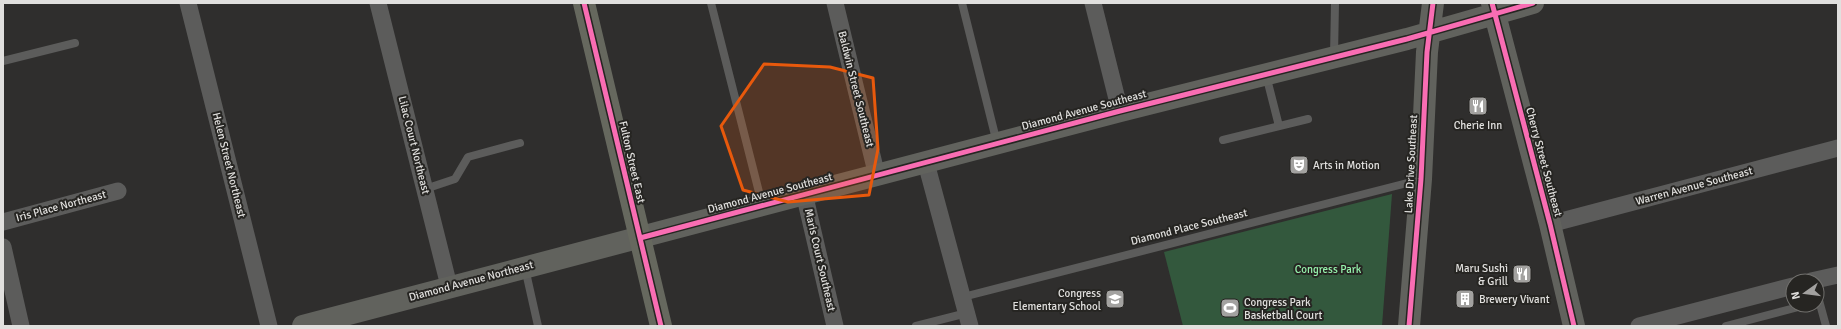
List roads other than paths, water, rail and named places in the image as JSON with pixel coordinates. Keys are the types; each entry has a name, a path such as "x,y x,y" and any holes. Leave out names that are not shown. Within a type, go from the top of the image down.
{"main road":[{"name":"Fulton Street East","path":"584,3 661,326"}],"street":[{"name":"Helen Street Northeast","path":"188,3 269,326"},
{"name":"Lilac Court Northeast","path":"378,3 449,286"},
{"name":"Baldwin Street Southeast","path":"835,3 877,176"},
{"path":"1092,3 1120,111"},
{"name":"Lake Drive Southeast","path":"1409,326 1422,179 1433,3"},
{"name":"Diamond Avenue Southeast","path":"640,238 1120,111 1430,32 1493,9 1533,3"},
{"name":"Cherry Street Southeast","path":"1493,9 1550,224 1574,326"},
{"name":"Warren Avenue Southeast","path":"1550,224 1838,148"},
{"path":"926,163 968,320"},
{"name":"Iris Place Northeast","path":"3,222 118,191"},
{"name":"Maris Court Southeast","path":"804,194 835,326"},
{"name":"Diamond Avenue Northeast","path":"303,326 449,286 640,238"},
{"path":"3,247 21,326"},
{"path":"1825,279 1838,274"},
{"path":"1639,326 1677,321 1785,288"}],"lane":[{"path":"711,3 762,205"},
{"path":"962,3 997,144"},
{"path":"1334,57 1335,3"},
{"path":"3,61 75,43"},
{"path":"1266,74 1279,126"},
{"path":"1223,140 1308,119"},
{"path":"424,188 455,179 468,157 520,143"},
{"name":"Diamond Place Southeast","path":"963,297 1422,179"},
{"path":"525,267 538,326"},
{"path":"1726,326 1785,311"},
{"path":"1822,313 1826,326"},
{"path":"916,326 968,320"}],"place":[{"name":"Cherie Inn","path":"1478,106"},
{"name":"Arts in Motion","path":"1299,165"},
{"name":"Maru Sushi & Grill","path":"1522,274"},
{"name":"Congress Elementary School","path":"1115,299"},
{"name":"Brewery Vivant","path":"1465,299"},
{"name":"Congress Park Basketball Court","path":"1230,308"}],"park label":[{"name":"Congress Park","path":"1328,269"}]}
